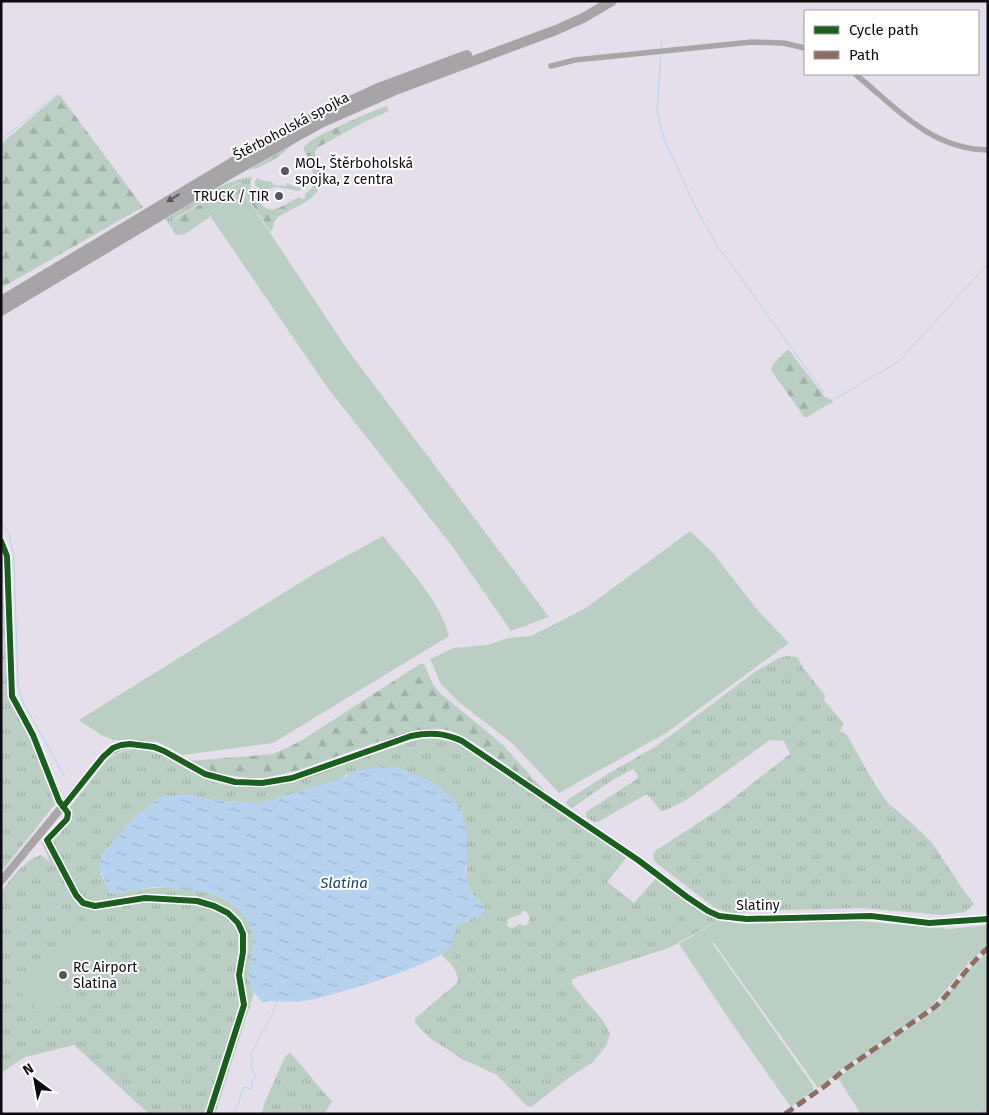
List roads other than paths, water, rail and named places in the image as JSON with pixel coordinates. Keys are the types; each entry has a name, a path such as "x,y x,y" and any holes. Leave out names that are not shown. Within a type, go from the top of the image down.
{"highway":[{"name":"Štěrboholská spojka","path":"1,301 245,155 316,116 399,80 552,24 600,1"},
{"name":"Štěrboholská spojka","path":"1,311 247,164 321,123 392,92 556,30 612,1"}],"street":[{"path":"551,66 575,60 752,42 783,43 804,48"},
{"path":"856,75 910,121 930,135 954,145 988,150"},
{"name":"Slatiny","path":"1,881 103,757 113,748 130,744 154,747 205,774 224,780 262,783 292,778 422,733 441,734 462,741 638,860 687,897 719,916 733,919 871,916 929,923 988,919"}],"water":[{"name":"Slatina","path":"378,767 397,767 435,783 457,804 462,812 467,835 466,881 473,895 484,906 481,916 458,923 447,950 422,964 356,988 316,999 299,1002 262,1002 249,981 253,942 252,931 245,917 231,903 208,893 181,889 154,887 118,894 109,892 100,868 101,856 132,820 164,796 190,795 212,800 254,803 272,800 343,778 354,771"}],"waterway":[{"path":"661,49 662,41"},
{"path":"661,53 657,111 664,139 697,210 717,245 824,393"},
{"path":"1,140 56,95"},
{"path":"835,399 899,361 988,264"},
{"path":"1,524 9,534 14,559 18,686 24,704 65,777"},
{"path":"93,870 99,868"},
{"path":"75,885 88,873"},
{"path":"1,945 26,935 65,901 69,889"},
{"path":"447,950 550,1056"},
{"path":"235,1114 235,1108 239,1105 243,1088 250,1089 252,1087 252,1080 256,1077 251,1067 253,1061 251,1054 278,1000"}],"place":[{"name":"MOL, Štěrboholská spojka, z centra","path":"285,171"},
{"name":"TRUCK / TIR","path":"279,196"},
{"name":"RC Airport Slatina","path":"63,975"}]}
